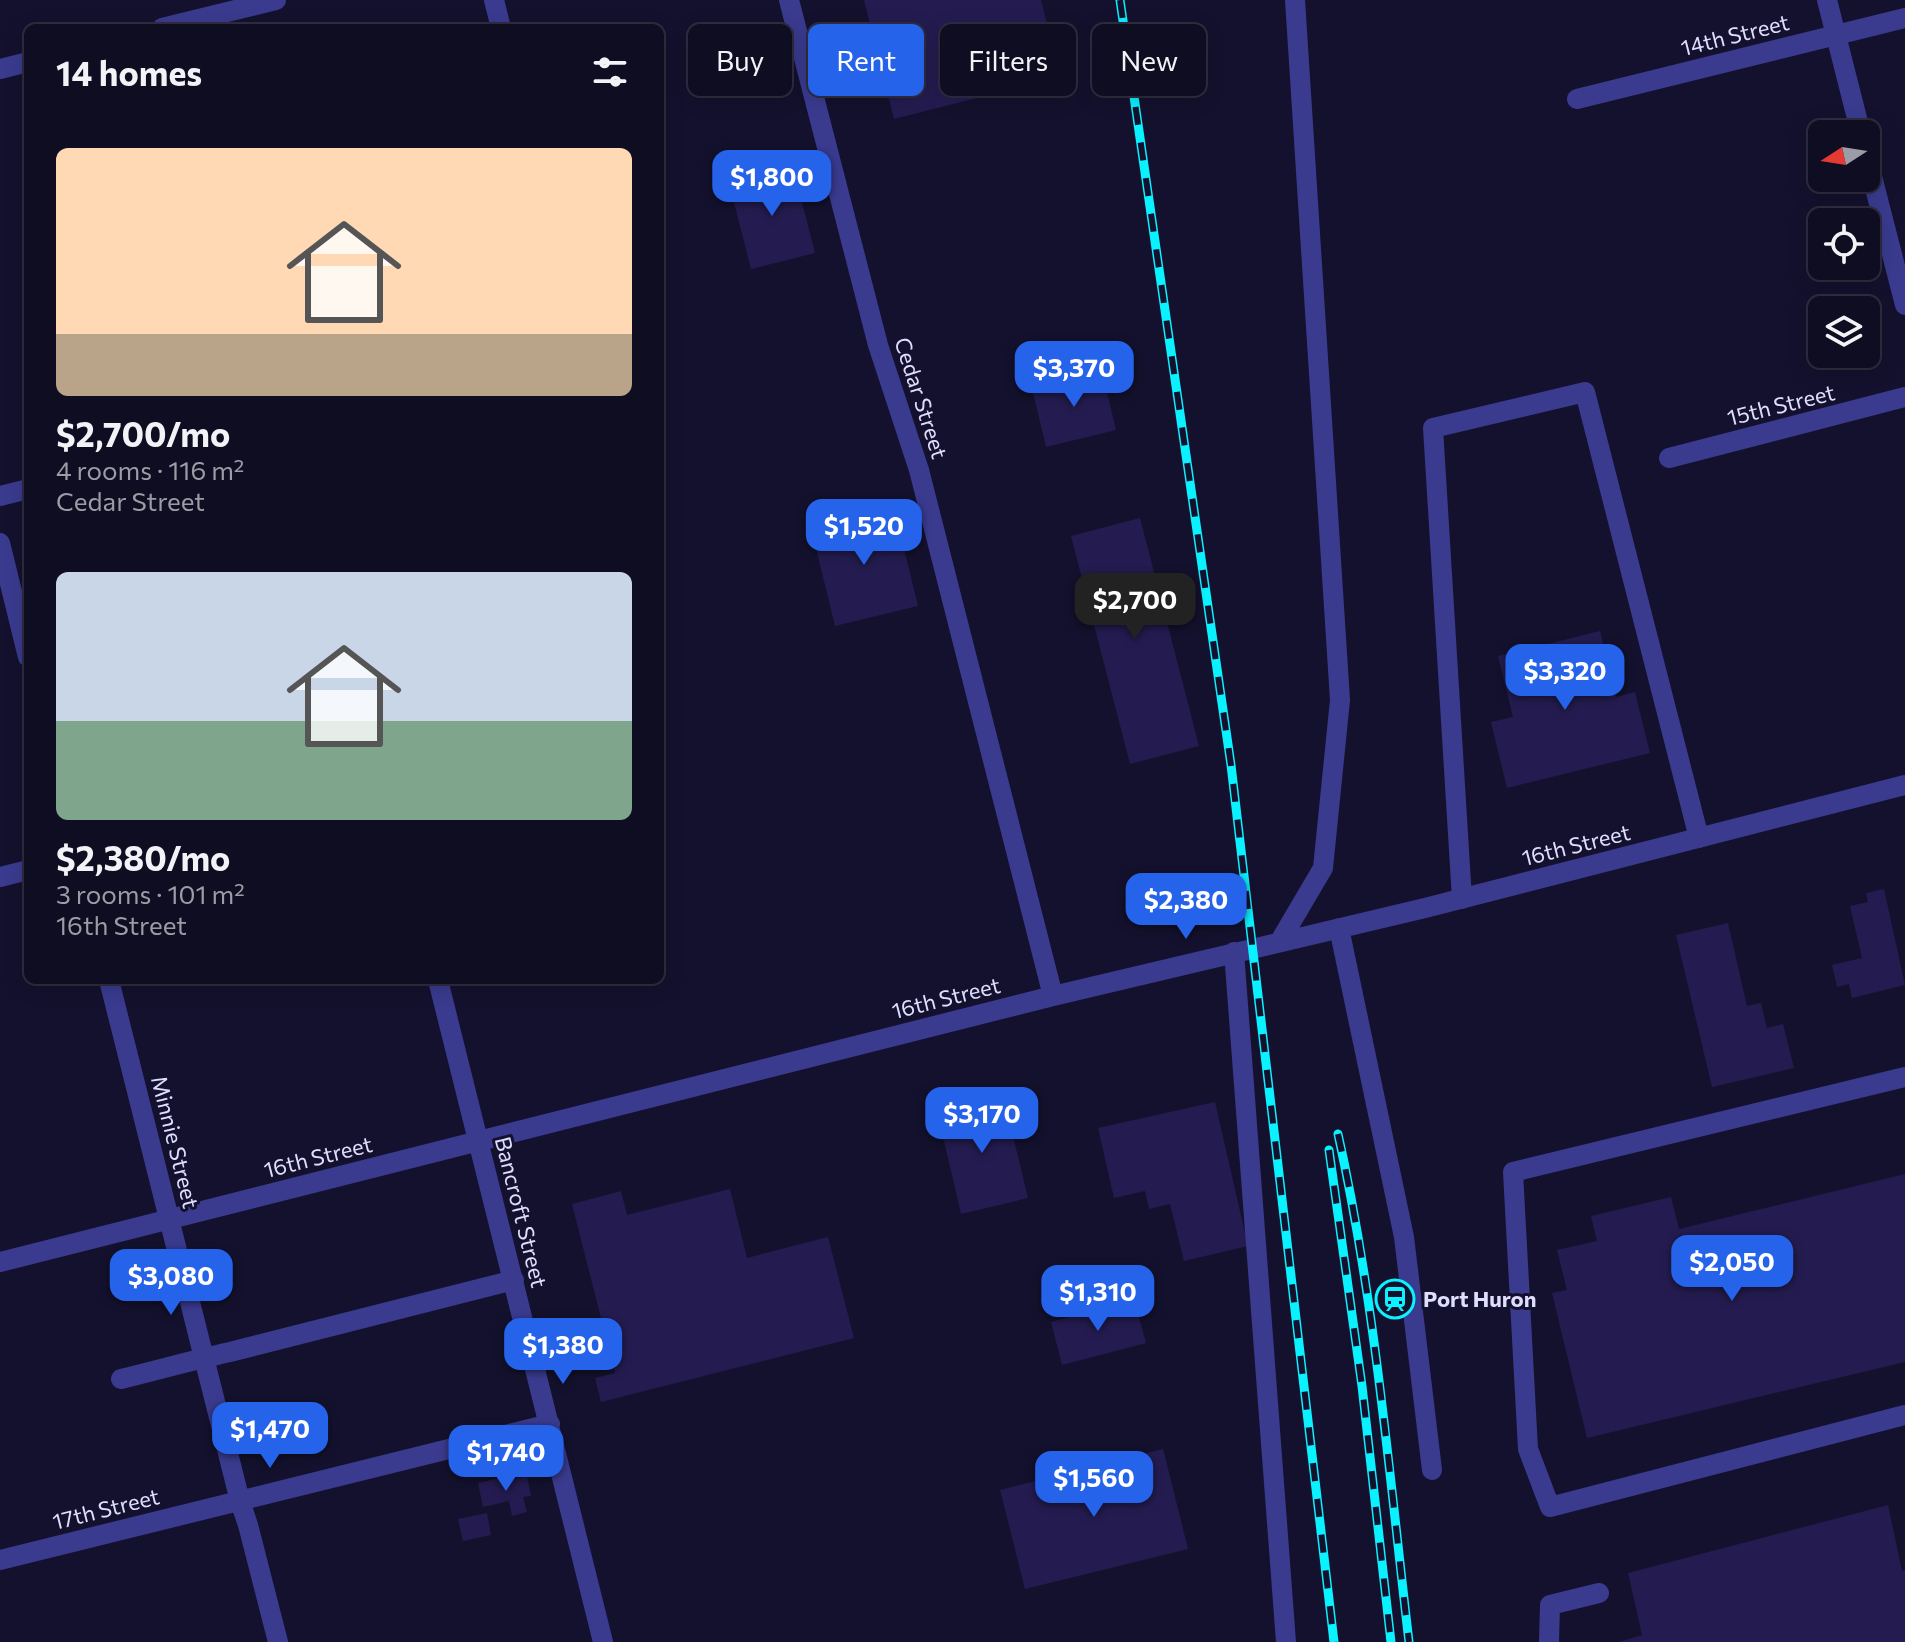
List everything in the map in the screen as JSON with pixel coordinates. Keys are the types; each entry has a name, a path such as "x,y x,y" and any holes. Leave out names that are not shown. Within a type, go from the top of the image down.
{"street":[{"path":"172,24 193,16 276,0"},
{"path":"494,0 500,24"},
{"name":"Cedar Street","path":"789,0 878,345 919,470 1053,996"},
{"path":"1280,941 1323,868 1340,700 1295,0"},
{"path":"1827,0 1857,120"},
{"name":"14th Street","path":"1577,99 1905,18"},
{"path":"0,69 24,63"},
{"path":"1876,192 1905,305"},
{"path":"1462,899 1433,428 1585,392 1699,838"},
{"name":"15th Street","path":"1669,458 1905,397"},
{"path":"0,496 24,490"},
{"path":"0,543 24,641"},
{"name":"16th Street","path":"0,1262 1053,996 1462,899 1905,785"},
{"path":"0,877 24,871"},
{"path":"1339,928 1404,1237 1432,1470"},
{"path":"1234,952 1286,1642"},
{"name":"Minnie Street","path":"110,984 278,1642"},
{"name":"Bancroft Street","path":"439,984 603,1642"},
{"path":"1905,1077 1513,1172 1528,1449 1550,1507 1905,1415"},
{"path":"121,1379 514,1280"},
{"name":"17th Street","path":"0,1560 550,1424"},
{"path":"1549,1642 1550,1605 1599,1593"}],"building":[{"path":"864,0 1041,0 1047,24 940,24 940,96 985,96 894,119 888,96 924,96 924,24 870,24"},
{"path":"793,167 815,253 751,269 729,183"},
{"path":"1102,371 1116,430 1046,447 1032,388"},
{"path":"894,508 918,606 835,626 811,528"},
{"path":"1140,518 1199,746 1130,764 1071,536"},
{"path":"1600,631 1616,697 1635,692 1650,753 1507,788 1491,722 1513,717 1498,656"},
{"path":"1884,889 1905,985 1852,998 1849,984 1837,987 1832,965 1862,958 1850,906 1868,902 1866,893"},
{"path":"1728,923 1747,1006 1761,1003 1767,1028 1783,1024 1794,1068 1712,1087 1676,935"},
{"path":"1003,1095 1028,1198 961,1214 937,1111"},
{"path":"1215,1102 1248,1246 1184,1261 1170,1204 1149,1209 1145,1191 1114,1198 1098,1128"},
{"path":"1905,1174 1905,1362 1587,1438 1552,1293 1567,1290 1557,1250 1597,1241 1591,1216 1671,1197 1679,1229"},
{"path":"730,1189 747,1258 828,1237 854,1338 601,1402 595,1378 615,1373 572,1204 621,1191 627,1215"},
{"path":"1134,1300 1146,1343 1062,1365 1051,1322"},
{"path":"1163,1449 1188,1549 1025,1589 1000,1490"},
{"path":"527,1476 531,1496 523,1497 527,1512 512,1516 509,1501 483,1507 478,1483"},
{"path":"1888,1505 1902,1571 1905,1570 1905,1642 1619,1642 1642,1635 1628,1573"},
{"path":"487,1513 491,1535 463,1541 458,1519"}],"railway":[{"path":"1120,0 1231,765 1334,1642"},
{"path":"1338,1134 1371,1324 1409,1642"},
{"path":"1329,1150 1362,1386 1391,1642"}],"place":[{"name":"Port Huron","path":"1395,1299"}]}
